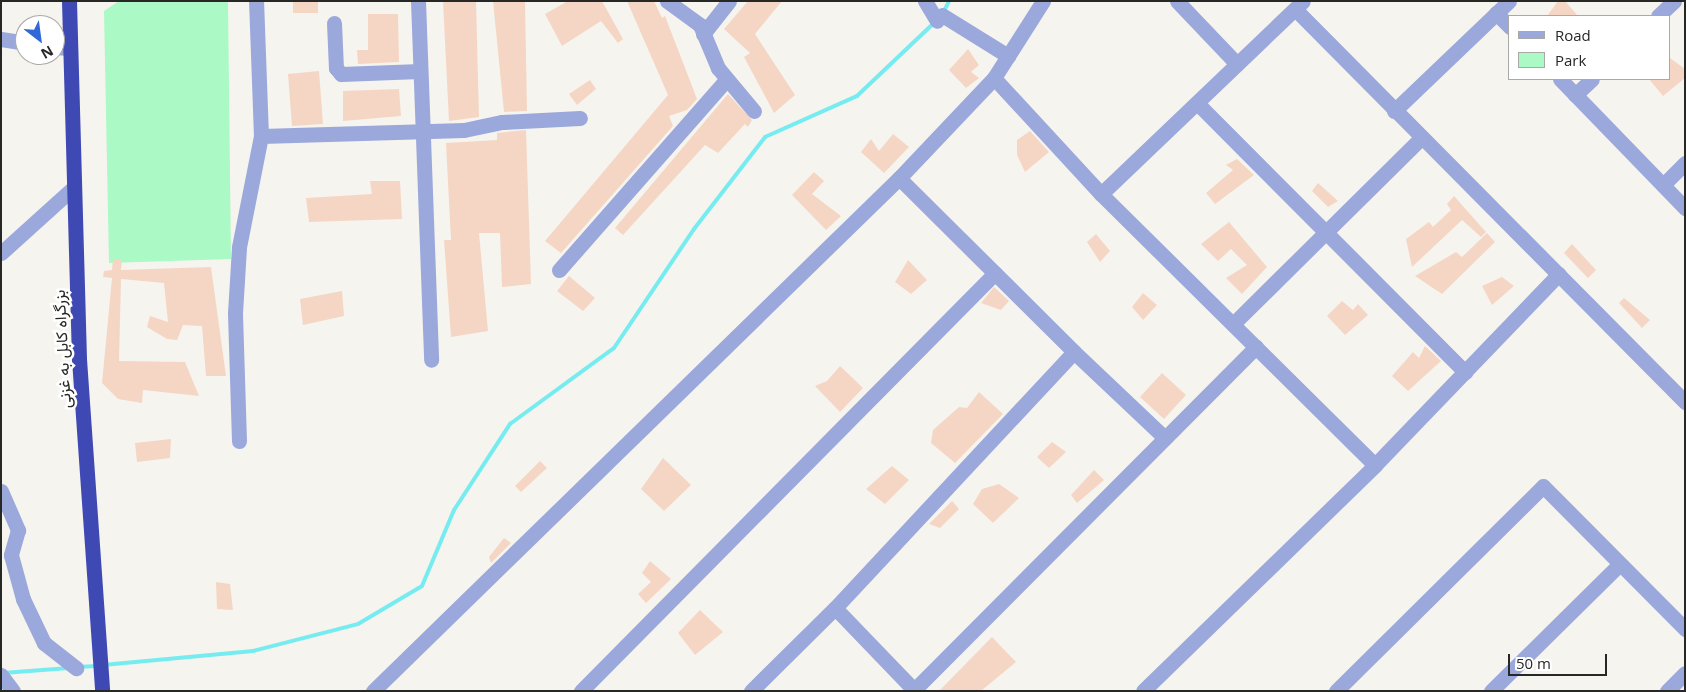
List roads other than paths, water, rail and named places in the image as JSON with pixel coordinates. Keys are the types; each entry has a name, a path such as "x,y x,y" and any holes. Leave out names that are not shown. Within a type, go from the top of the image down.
{"highway":[{"name":"بزرگراه کابل به غزنی","path":"65,25 68,3"},
{"name":"بزرگراه کابل به غزنی","path":"63,65 73,188 79,359 102,691"}],"street":[{"path":"239,441 235,313 239,247 261,136 256,1"},
{"path":"418,1 431,360"},
{"path":"667,1 692,15 728,79 754,110"},
{"path":"703,34 728,1"},
{"path":"925,1 939,18 1008,56"},
{"path":"373,691 899,178 994,78 1043,1"},
{"path":"1177,1 1238,64"},
{"path":"1394,111 1509,1"},
{"path":"1659,15 1674,1"},
{"path":"1102,194 1299,5 1394,111 1685,402"},
{"path":"1496,13 1508,25"},
{"path":"334,23 336,68 341,74 420,72"},
{"path":"1,39 15,41"},
{"path":"994,78 1102,194 1375,465"},
{"path":"559,270 728,79"},
{"path":"1561,80 1685,208"},
{"path":"1575,95 1591,80"},
{"path":"1197,103 1465,372"},
{"path":"261,136 422,132 580,118"},
{"path":"1233,324 1421,138"},
{"path":"1662,185 1685,163"},
{"path":"899,178 1074,352 1165,438"},
{"path":"1,253 73,188"},
{"path":"581,691 995,273"},
{"path":"1143,691 1375,465 1559,274"},
{"path":"835,608 914,690 1256,347"},
{"path":"751,691 835,608 1074,352"},
{"path":"1336,691 1543,486 1685,629"},
{"path":"1,491 18,530 11,555 24,599 44,643 76,668"},
{"path":"1491,691 1620,564"},
{"path":"1666,691 1685,673"},
{"path":"1,675 13,691"}],"waterway":[{"path":"943,13 949,1"},
{"path":"103,665 253,651 358,624 422,586 454,510 510,424 614,348 694,229 765,137 857,96 934,23"},
{"path":"78,667 96,666"},
{"path":"3,673 69,668"}]}
